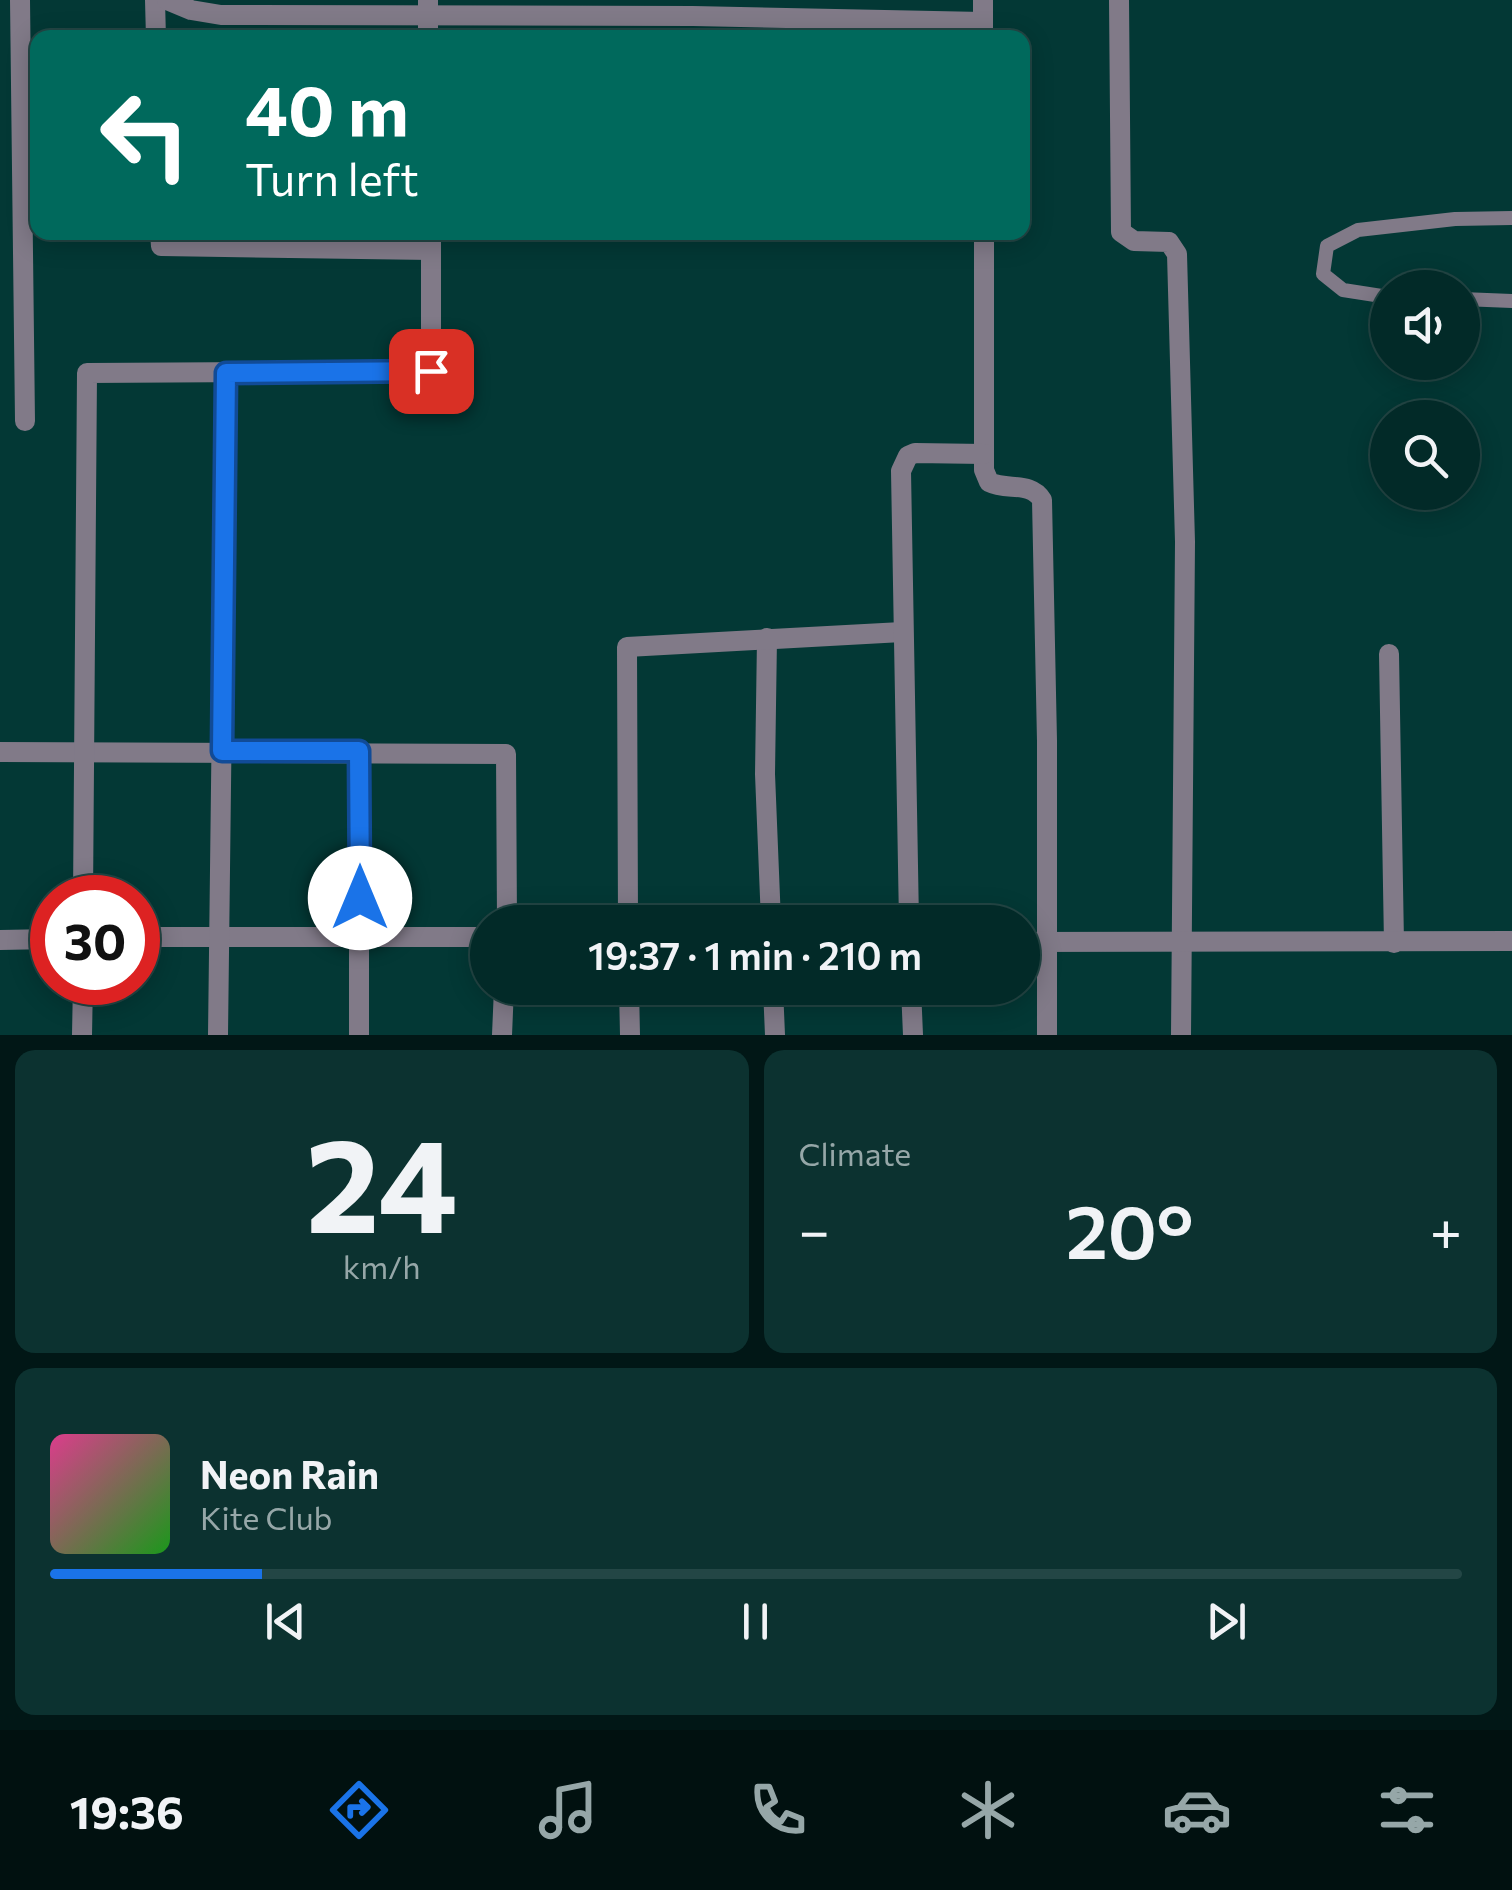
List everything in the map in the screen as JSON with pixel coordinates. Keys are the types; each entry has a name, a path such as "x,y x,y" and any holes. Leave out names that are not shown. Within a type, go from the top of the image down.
{"street":[{"path":"20,0 25,421"},
{"path":"156,0 156,30"},
{"path":"167,0 191,10 222,15 694,16 983,30 983,0"},
{"path":"1120,0 1122,232 1134,240 1169,242 1178,254 1185,542 1181,1035"},
{"path":"83,875 88,374 431,371 431,241 161,246 161,240"},
{"path":"984,240 984,470 989,482 1000,487 1026,487 1037,492 1042,500 1047,741 1046,1035"},
{"path":"218,1035 226,373"},
{"path":"909,905 902,632 903,462 915,453 984,454"},
{"path":"628,905 628,646 902,632"},
{"path":"767,638 765,774 770,905"},
{"path":"1388,654 1394,943"},
{"path":"359,751 359,1035"},
{"path":"0,752 506,754 506,905"},
{"path":"160,936 470,936"},
{"path":"0,940 30,939"},
{"path":"1040,942 1512,940"},
{"path":"82,1035 83,1005"},
{"path":"502,1035 503,1005"},
{"path":"629,1005 630,1035"},
{"path":"775,1005 776,1035"},
{"path":"912,1005 913,1035"}],"lane":[{"path":"1370,294 1343,290 1323,274 1327,246 1358,230 1454,219 1512,218"},
{"path":"1480,300 1512,302"}],"route":[{"path":"360,898 359,751 222,751 226,373 431,371"}]}
